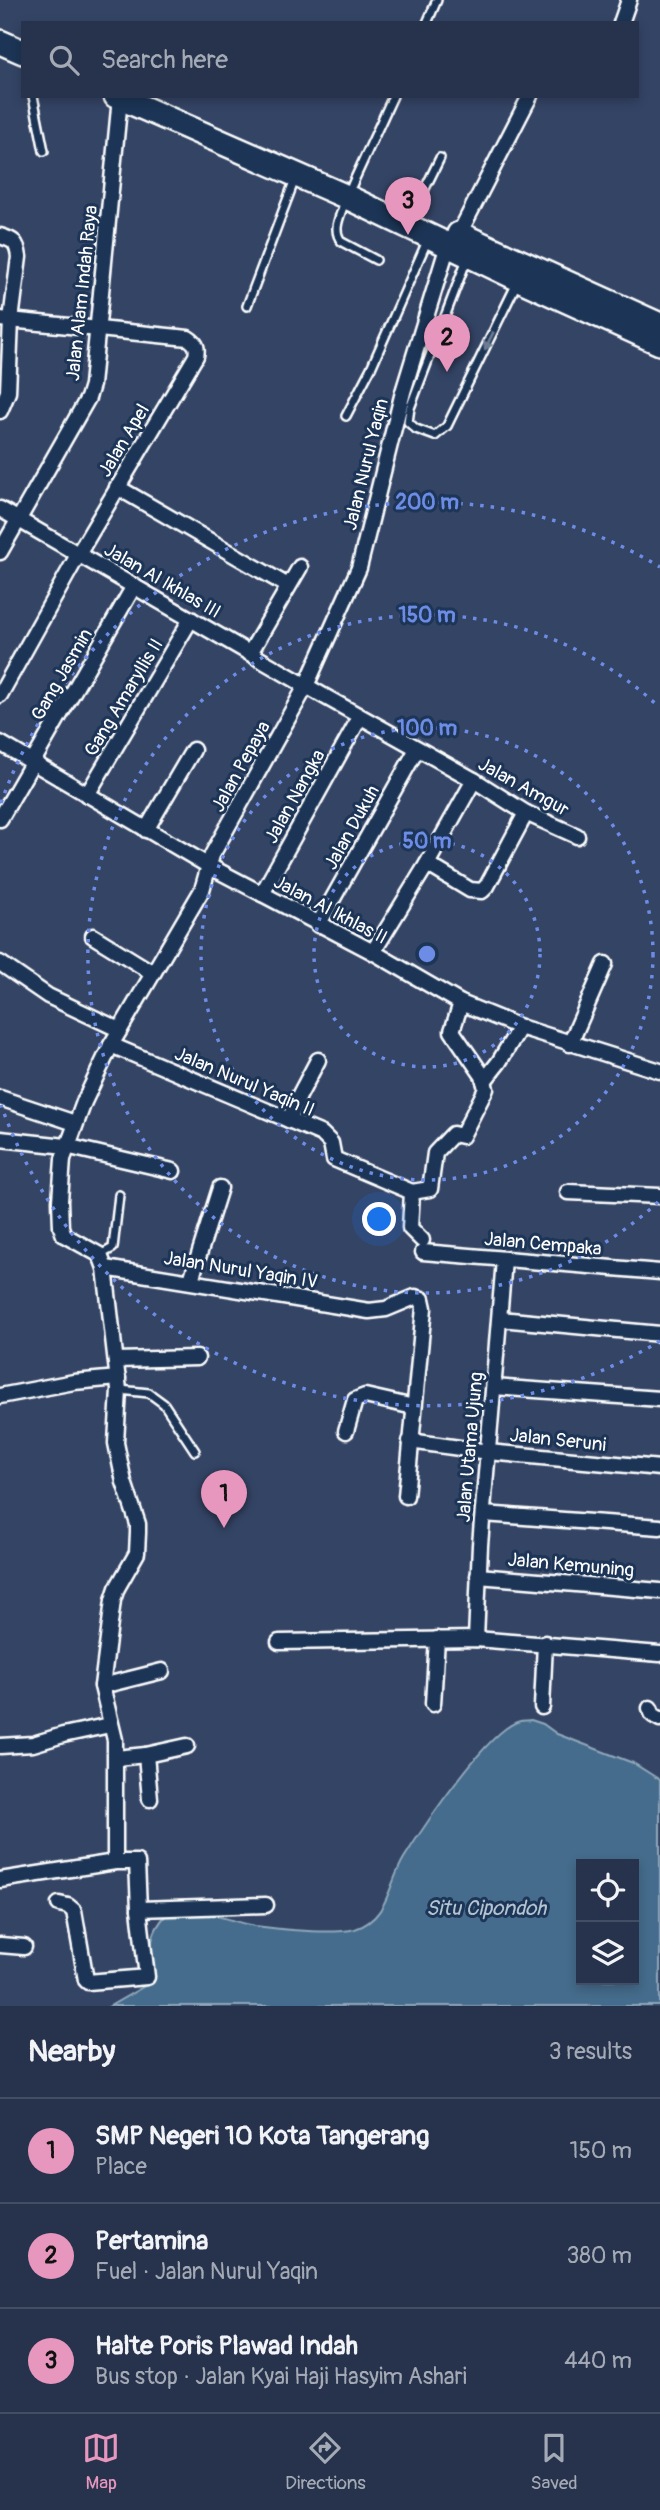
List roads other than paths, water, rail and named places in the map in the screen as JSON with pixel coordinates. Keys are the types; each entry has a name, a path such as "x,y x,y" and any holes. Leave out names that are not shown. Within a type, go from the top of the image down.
{"main road":[{"path":"0,27 21,36"},
{"path":"0,42 21,51"},
{"path":"121,98 296,175 413,213 451,243"},
{"path":"157,98 451,243 660,326"},
{"path":"521,271 660,343"}],"street":[{"path":"622,21 629,0"},
{"name":"Jalan Alam Indah Raya","path":"0,552 88,398 92,385 119,98"},
{"name":"Jalan Nurul Yaqin","path":"306,686 359,568 399,405 451,243 529,98"},
{"path":"0,411 4,392 6,320 19,257 18,246 7,238"},
{"path":"6,320 98,328"},
{"name":"Jalan Apel","path":"0,695 117,487 196,356 196,345 188,338 98,328"},
{"path":"117,487 288,586"},
{"name":"Jalan Al Ikhlas III","path":"0,509 306,686"},
{"path":"250,653 300,566"},
{"name":"Gang Jasmin","path":"0,819 134,586"},
{"name":"Gang Amaryllis II","path":"87,795 191,619"},
{"name":"Jalan Amgur","path":"306,686 474,780 526,813 577,836"},
{"name":"Jalan Pepaya","path":"66,1146 75,1123 118,1048 120,1030 202,890 212,855 306,686"},
{"name":"Jalan Nangka","path":"262,894 360,717"},
{"name":"Jalan Al Ikhlas II","path":"0,743 209,866 373,952 461,1003 520,1027 660,1071"},
{"name":"Jalan Dukuh","path":"318,925 417,749"},
{"path":"146,830 192,750"},
{"path":"373,952 474,780"},
{"path":"426,864 470,890 482,891 526,813"},
{"path":"93,936 153,973"},
{"path":"0,963 48,996 120,1030"},
{"path":"570,1044 605,964"},
{"path":"412,1192 430,1189 435,1153 453,1134 462,1136 486,1089 484,1081 452,1031 461,1003"},
{"path":"484,1081 520,1027"},
{"name":"Jalan Nurul Yaqin II","path":"118,1048 327,1138 331,1143 334,1159 412,1192"},
{"path":"289,1120 318,1060"},
{"path":"0,1098 75,1123"},
{"path":"0,1139 66,1146 173,1171"},
{"name":"Jalan Nurul Yaqin IV","path":"66,1146 61,1186 61,1227 64,1235 103,1261 191,1280 369,1311 386,1309 411,1298 422,1299 424,1308 414,1407"},
{"path":"191,1280 220,1188"},
{"name":"Jalan Cempaka","path":"412,1192 410,1228 423,1246 504,1260 660,1272"},
{"path":"568,1192 660,1196"},
{"name":"Jalan Utama Ujung","path":"476,1639 478,1576 504,1260"},
{"path":"103,1261 118,1384 116,1443 124,1482 138,1524 138,1543 133,1561 113,1600 102,1686 115,1740 115,1862"},
{"path":"500,1319 660,1334"},
{"path":"116,1360 197,1358"},
{"path":"0,1396 74,1381 118,1384"},
{"path":"494,1387 660,1399"},
{"path":"346,1432 355,1400 359,1397 414,1407 406,1496"},
{"name":"Jalan Seruni","path":"410,1441 488,1452 660,1468"},
{"path":"483,1514 660,1527"},
{"name":"Jalan Kemuning","path":"478,1576 660,1591"},
{"path":"433,1704 437,1639"},
{"path":"279,1642 476,1639 660,1654"},
{"path":"542,1707 545,1643"},
{"path":"102,1686 162,1671"},
{"path":"0,1746 33,1744 110,1725"},
{"path":"116,1758 187,1746"},
{"path":"146,1755 150,1799"},
{"path":"0,1880 115,1862 137,1862 147,1977 88,1982 85,1979 74,1911 59,1904"},
{"path":"139,1909 266,1905"},
{"path":"0,1945 24,1947"}],"lane":[{"path":"427,21 437,0"},
{"path":"33,98 44,151"},
{"path":"376,260 342,242 338,237 337,226 392,98"},
{"path":"413,213 440,158"},
{"path":"247,306 296,175"},
{"path":"451,243 410,408 408,422 416,429 435,436 447,426 521,271"},
{"path":"346,416 371,368 451,243"},
{"path":"103,1261 113,1248 119,1195"},
{"path":"118,1384 149,1393 164,1404 195,1451"}],"water":[{"name":"Situ Cipondoh","path":"531,1720 543,1724 557,1734 633,1763 660,1780 660,2006 110,2006 148,1984 154,1933 166,1915 208,1914 255,1926 305,1931 345,1931 366,1924 381,1909 404,1858 457,1781 491,1741 520,1721"}],"place":[{"name":"Halte Poris Plawad Indah","path":"408,235"},
{"name":"Pertamina","path":"447,372"},
{"name":"SMP Negeri 10 Kota Tangerang","path":"224,1528"}]}
